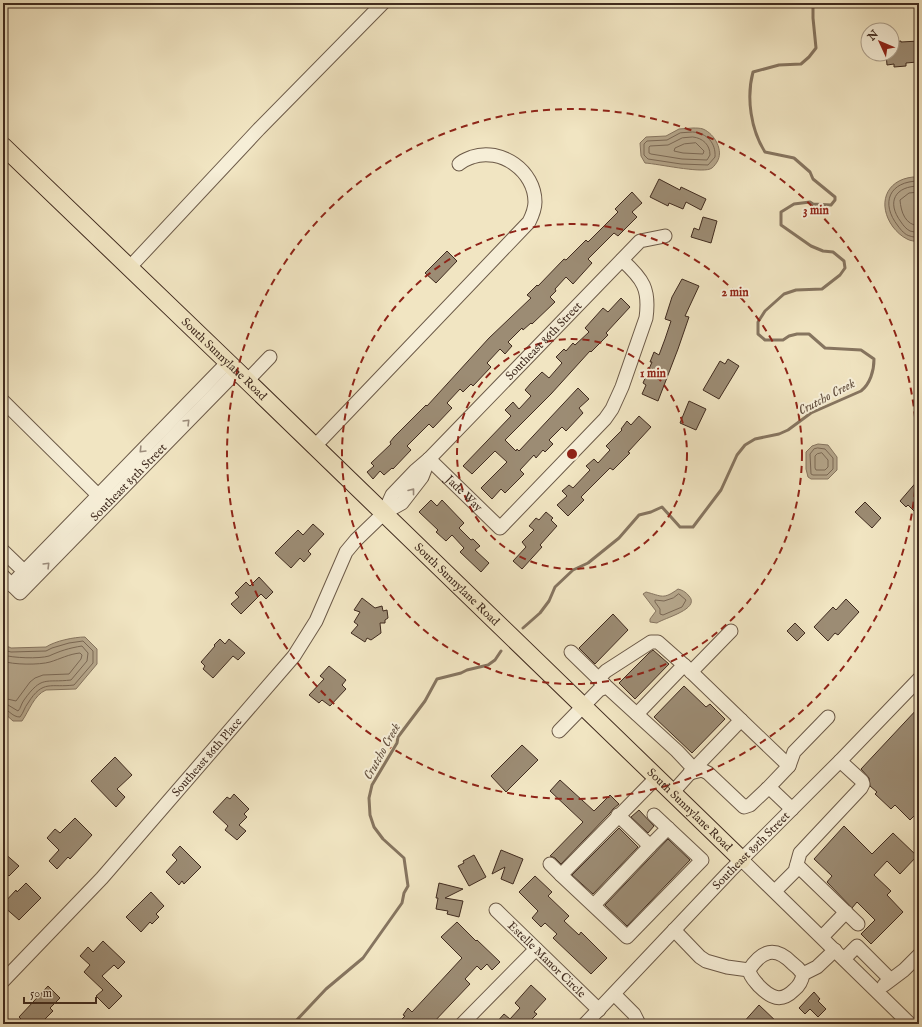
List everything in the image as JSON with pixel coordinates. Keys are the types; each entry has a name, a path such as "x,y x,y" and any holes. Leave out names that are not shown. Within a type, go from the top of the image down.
{"main road":[{"name":"South Sunnylane Road","path":"3,146 238,371 742,860"}],"street":[{"path":"129,268 259,129 383,3"},
{"path":"315,446 529,222 534,212 535,202 532,186 518,167 509,160 489,154 473,157 459,164"},
{"name":"Southeast 86th Street","path":"384,513 392,495 429,459 640,241 665,236"},
{"name":"Jade Way","path":"429,459 500,528 605,419 618,397 646,318 648,305 645,286 633,270 622,260"},
{"name":"Southeast 85th Street","path":"11,585 28,576 165,436 238,371 270,357"},
{"path":"5,408 103,500"},
{"name":"Southeast 86th Place","path":"3,982 102,878 294,656 316,621 346,552 356,540 384,513"},
{"path":"3,551 28,576"},
{"path":"637,714 687,668 731,631"},
{"path":"559,731 599,690 603,683 606,671 651,642 658,642 789,766"},
{"path":"571,652 677,751 692,768 690,773"},
{"name":"Southeast 89th Street","path":"585,1024 674,930 840,761 919,678"},
{"path":"690,773 702,770 708,773 744,807 747,807 789,766 794,752 828,717"},
{"path":"672,792 741,720"},
{"path":"774,891 795,871 800,853 861,788 863,784 840,761"},
{"path":"562,874 656,776"},
{"path":"767,789 772,790 792,809"},
{"path":"618,815 650,846"},
{"path":"550,864 627,937 702,860 654,815"},
{"path":"594,905 668,828"},
{"name":"South Sunnylane Road","path":"742,860 910,1024"},
{"path":"797,865 858,924"},
{"name":"Estelle Manor Circle","path":"496,910 599,1010"},
{"path":"822,937 846,912"},
{"path":"674,930 700,957 706,961 727,967 750,970"},
{"path":"844,959 857,946 890,979"},
{"path":"462,1024 536,949"},
{"path":"803,974 817,967 835,950"},
{"path":"750,970 763,955 774,951 786,957 803,974"},
{"path":"877,991 890,979 904,970 919,955"},
{"path":"750,970 752,978 760,987 775,998 785,997 795,989 802,981 803,974"},
{"path":"614,994 634,1014 639,1024"}],"water":[{"path":"693,128 707,131 717,143 719,148 719,158 712,168 697,170 645,163 641,156 640,143 646,137 666,136 679,129"},
{"path":"919,177 919,242 908,240 903,237 893,227 885,210 886,195 890,188 903,179"},
{"path":"818,444 828,445 837,457 837,470 828,479 811,479 808,477 806,469 806,452 812,446"},
{"path":"678,589 687,593 691,601 690,605 686,609 657,623 650,622 650,619 656,611 643,594 646,592 659,596 666,596"},
{"path":"85,637 97,649 97,664 76,689 46,690 42,692 35,699 22,721 13,721 3,712 3,646 11,648 46,647 65,640"}],"building":[{"path":"900,41 919,41 919,59 917,59 917,62 906,63 906,66 894,67 894,64 887,65 887,62 900,62"},
{"path":"659,179 680,190 681,187 706,199 701,210 686,202 683,209 669,203 668,206 650,197"},
{"path":"632,192 642,203 632,212 637,217 618,236 614,233 588,259 592,263 573,284 566,277 550,297 555,302 532,324 531,323 523,330 522,328 508,342 512,346 505,354 500,349 487,363 491,367 473,386 471,384 463,392 460,389 447,403 452,408 433,428 429,424 407,446 411,450 393,469 392,468 384,475 380,471 373,479 367,472 374,466 371,463 391,444 390,442 394,437 426,405 427,406 489,338 531,298 527,295 537,285 538,286 564,259 566,260 586,240 588,242 618,212 615,209"},
{"path":"703,217 717,221 711,243 691,237 694,228 699,230"},
{"path":"447,251 457,261 436,283 425,273"},
{"path":"682,279 699,286 685,316 689,317 658,401 642,394 646,385 643,383 652,362 650,362 654,352 659,355 665,339 671,321 665,319 672,297"},
{"path":"621,298 630,307 606,333 608,335 591,352 590,351 551,394 505,440 516,451 517,449 519,451 578,388 589,399 579,408 583,413 566,431 562,427 549,440 553,444 545,452 543,450 536,458 534,455 520,470 524,474 505,493 501,489 492,499 481,488 507,462 495,451 472,474 463,466 511,416 505,410 513,402 519,409 531,396 525,390 531,383 542,372 549,378 562,363 556,357 564,349 566,351 573,343 575,345 589,332 585,328 603,308 608,312"},
{"path":"728,359 739,366 719,399 703,390 720,361 725,364"},
{"path":"689,401 706,409 696,430 680,423"},
{"path":"639,416 651,427 628,452 630,453 613,470 610,468 581,497 584,500 568,516 557,505 567,496 562,491 569,485 573,488 590,470 586,466 594,459 598,463 610,450 606,446 622,430 621,429 627,421 631,425"},
{"path":"919,479 919,516 908,505 906,507 900,501"},
{"path":"431,500 437,506 442,500 464,523 459,528 471,540 473,539 480,546 475,550 489,563 481,572 460,552 464,548 452,535 446,541 436,532 438,530 419,512"},
{"path":"865,502 881,518 872,528 855,512"},
{"path":"546,512 553,518 551,520 557,526 540,545 542,547 522,569 513,561 526,547 522,542 534,530 529,526 536,518 539,520"},
{"path":"313,524 324,534 308,551 311,554 304,562 300,558 291,568 275,553 298,530 303,535"},
{"path":"259,577 273,592 266,599 261,594 241,614 231,604 239,597 235,593 246,582 250,586"},
{"path":"362,598 375,608 382,606 383,611 387,610 388,618 385,620 385,623 380,623 381,633 371,640 367,638 365,642 351,633 358,625 354,622 360,612 354,610"},
{"path":"846,599 859,612 838,635 835,633 828,641 814,627 833,607 836,610"},
{"path":"613,614 628,630 595,664 579,648"},
{"path":"795,623 805,633 797,641 787,631"},
{"path":"220,639 225,644 229,639 245,653 238,660 233,656 213,678 203,669 205,666 201,662"},
{"path":"653,650 669,664 635,699 619,683"},
{"path":"329,666 346,680 342,685 346,689 330,706 322,700 319,703 309,695 324,679 320,676"},
{"path":"684,686 706,707 710,704 725,719 692,753 654,717"},
{"path":"919,707 919,811 910,820 895,805 891,809 875,794 877,792 870,786 869,778 861,769"},
{"path":"522,745 538,760 506,792 491,776"},
{"path":"115,757 132,775 117,789 125,797 116,807 91,781"},
{"path":"560,780 594,811 610,795 619,804 561,864 555,858 550,856 583,822 550,791"},
{"path":"234,794 249,809 244,814 247,817 239,825 246,831 237,840 225,830 228,826 213,812 227,797 230,799"},
{"path":"639,810 654,826 648,833 631,817"},
{"path":"75,818 92,835 70,859 68,857 57,869 49,861 59,850 47,838 55,829 60,833"},
{"path":"844,826 872,854 893,833 917,856 900,874 887,861 874,875 891,891 887,895 903,912 871,944 861,934 875,920 857,902 852,908 827,882 832,876 814,859"},
{"path":"619,828 638,847 593,894 572,875"},
{"path":"668,839 690,860 627,926 605,905"},
{"path":"180,846 201,867 184,884 182,881 179,885 166,872 177,860 172,855"},
{"path":"501,850 523,859 513,884 501,879 505,867 492,874"},
{"path":"3,852 19,866 9,876 3,871"},
{"path":"474,855 486,877 469,886 458,866 464,863 463,861"},
{"path":"535,876 552,892 548,896 569,916 564,921 579,935 581,932 607,958 591,974 553,938 557,934 545,923 541,927 532,918 538,911 519,892"},
{"path":"26,883 41,898 19,920 3,906 3,904 16,890 17,892"},
{"path":"439,883 463,889 445,898 463,901 459,917 447,914 448,911 436,909 438,898 436,898"},
{"path":"151,892 164,906 156,914 159,917 152,924 150,922 141,932 126,917"},
{"path":"457,922 500,962 492,970 487,964 481,970 477,966 465,979 470,984 432,1024 397,1024 405,1016 403,1015 408,1008 412,1012 462,958 441,937"},
{"path":"103,941 125,962 118,969 114,965 102,976 122,996 109,1009 96,996 103,990 84,972 90,965 80,956 88,947 93,952"},
{"path":"531,985 546,999 534,1012 537,1014 527,1024 495,1024 504,1014 510,1019 520,1008 515,1003"},
{"path":"48,986 60,998 50,1008 53,1011 40,1024 26,1024 19,1017"},
{"path":"814,992 820,999 818,1001 826,1009 818,1017 810,1009 805,1014 799,1008"},
{"path":"759,1005 779,1024 742,1024"}],"waterway":[{"name":"Crutcho Creek","path":"523,628 540,613 549,601 555,587 573,570 588,563 619,538 639,515 662,507 680,527 693,527 721,490 737,455 745,445 755,439 779,434 788,430 811,413 861,391 869,381 874,359 861,350 825,348 809,334 797,334 789,336 783,340 765,340 758,334 758,322 765,311 784,294 796,290 822,289 840,275 845,268 844,261 833,252 823,251 811,246 781,225 781,212 794,204 810,202 813,204 831,205 835,200 835,197 813,179 810,172 794,158 765,152 756,134 751,114 750,92 753,72 779,65 801,64 816,48 813,3"},
{"name":"Crutcho Creek","path":"293,1024 326,989 363,958 402,903 404,893 408,886 404,858 383,839 374,827 370,815 369,798 372,785 397,743 398,737 425,701 437,679 488,665 495,660 501,651"}]}
